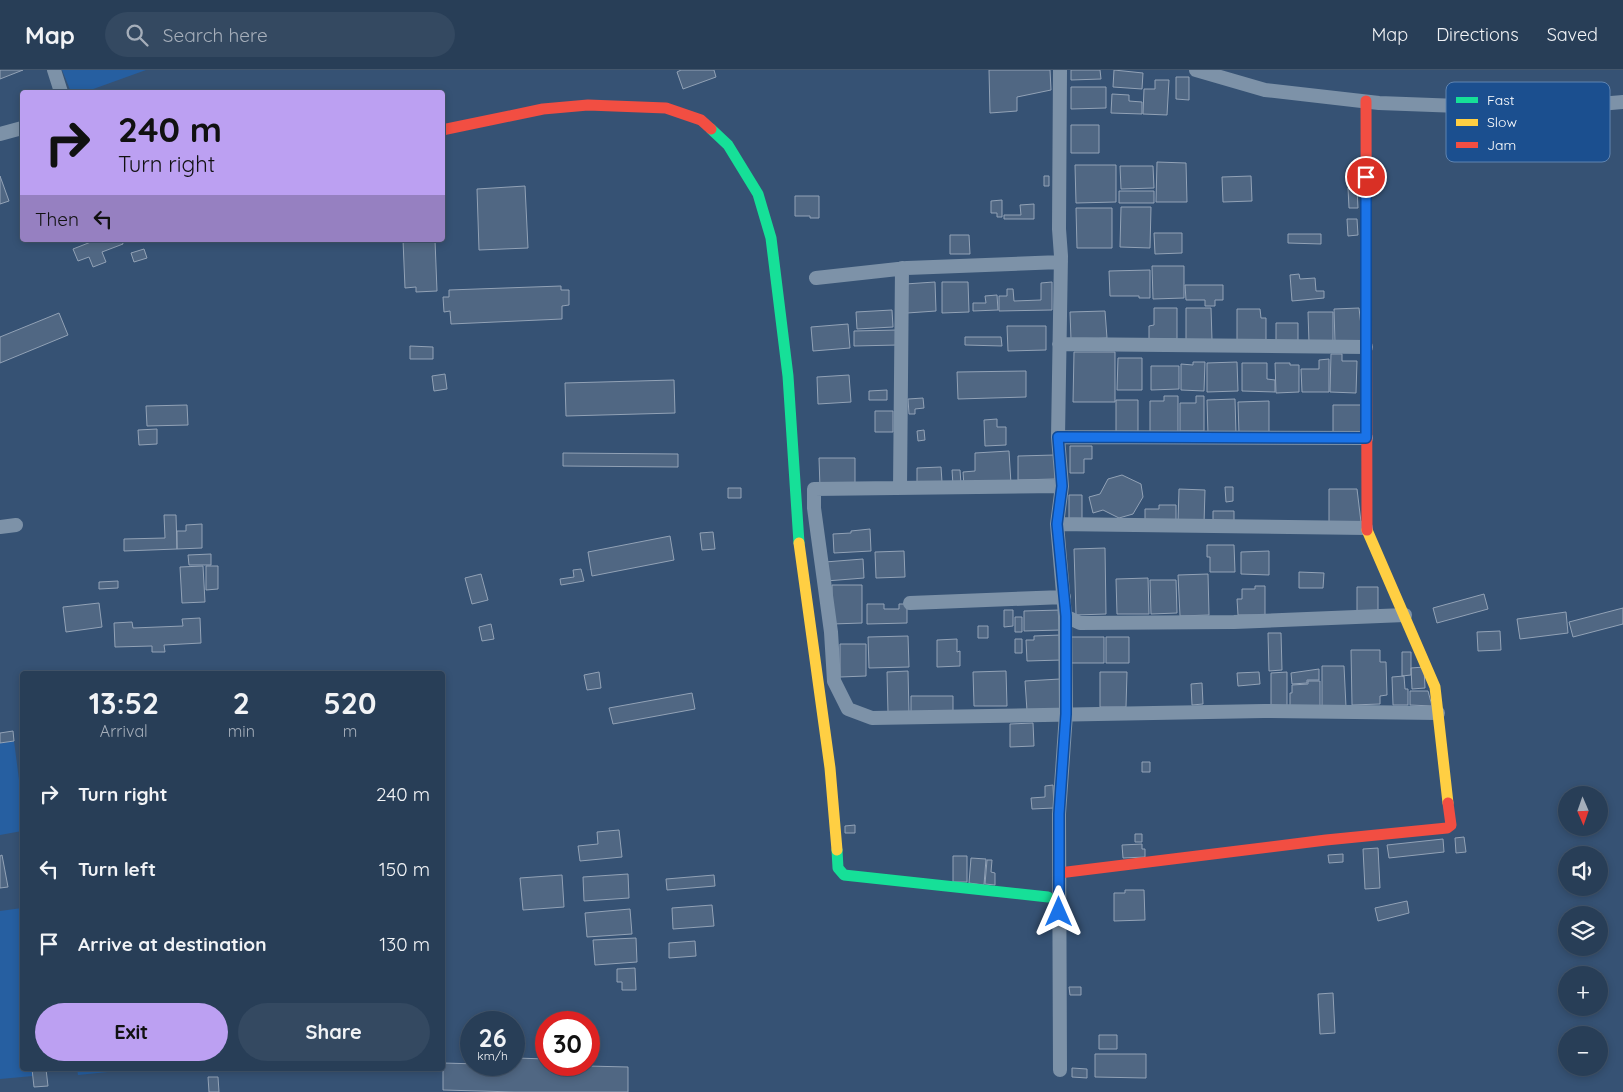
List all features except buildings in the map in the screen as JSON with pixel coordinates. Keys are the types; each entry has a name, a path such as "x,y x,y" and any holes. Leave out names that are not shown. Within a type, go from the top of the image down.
{"street":[{"path":"54,70 60,90"},
{"path":"1060,70 1059,229 1061,262 1058,437 1062,486 1057,524 1066,616 1066,714 1059,814 1060,1070"},
{"path":"1196,70 1265,90 1366,101 1446,105"},
{"path":"1059,873 1316,841 1450,828 1435,687 1366,528 1366,101"},
{"path":"1610,103 1623,102"},
{"path":"445,129 542,109 588,105 666,108 701,120 728,145 758,194 770,238 788,376 798,525 830,768 838,868 844,876 1048,897"},
{"path":"0,134 20,129"},
{"path":"816,278 902,268 1061,262"},
{"path":"900,488 902,268"},
{"path":"1059,344 1366,347"},
{"path":"1058,437 1366,438"},
{"path":"1062,486 814,489 814,508 831,632 834,681 848,709 872,718 1264,710 1438,713"},
{"path":"1057,524 1366,528"},
{"path":"0,527 16,525"},
{"path":"910,603 1064,597"},
{"path":"1066,616 1080,623 1215,622 1405,615"}],"shaded area":[{"path":"62,70 146,70 91,90 70,90"},
{"path":"14,741 20,788 20,831 0,835 0,743"},
{"path":"20,908 20,1071 32,1071 33,1076 0,1079 0,911"},
{"path":"77,1071 118,1071 78,1075"}],"traffic: fast":[{"path":"711,129 728,145 758,194 771,238 788,376 799,543"},
{"path":"837,850 838,868 844,875 1048,897"}],"traffic: slow":[{"path":"1367,530 1435,687 1448,803"},
{"path":"799,543 830,768 837,850"}],"traffic: jam":[{"path":"1366,101 1367,530"},
{"path":"445,129 543,109 588,105 666,108 701,120 711,129"},
{"path":"1059,873 1326,840 1447,828 1451,825 1448,803"}],"route":[{"path":"1059,912 1059,814 1066,714 1066,616 1057,524 1062,486 1058,437 1366,438 1366,177"}]}
